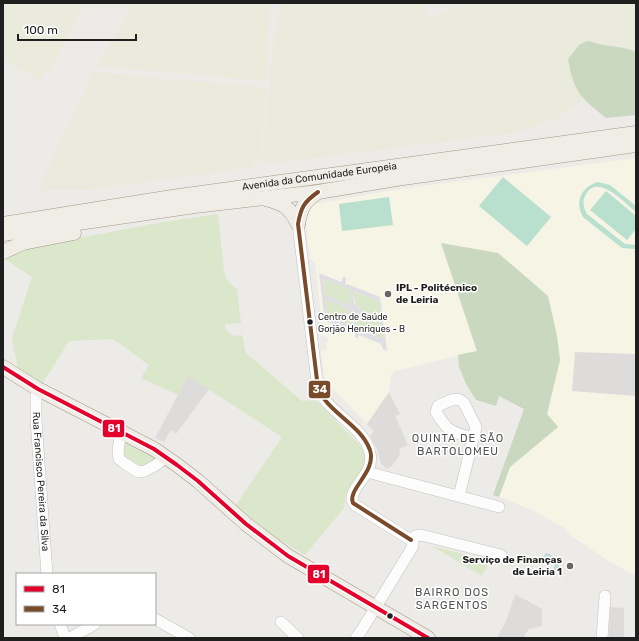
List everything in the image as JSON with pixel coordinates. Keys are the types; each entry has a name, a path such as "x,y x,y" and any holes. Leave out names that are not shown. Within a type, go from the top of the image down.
{"main road":[{"name":"Avenida da Comunidade Europeia","path":"3,224 172,197 636,133"},
{"name":"Avenida da Comunidade Europeia","path":"3,234 260,198 318,192 396,179 636,145"},
{"path":"298,224 302,207 307,200 318,192"},
{"path":"3,217 130,198 152,196 172,197"},
{"path":"260,198 286,206 293,214 298,224"},
{"path":"3,252 23,243 122,223 141,214"},
{"path":"3,367 38,389 121,431 166,457 198,481 246,524 279,550 428,638"}],"street":[{"path":"298,224 316,373 320,390 325,400 354,428 367,444 371,459 368,472 353,494 353,503 411,540 413,543 413,546 376,608 356,638"},
{"name":"Rua Francisco Pereira da Silva","path":"38,389 36,395 36,420 47,573"},
{"path":"121,431 118,451 119,459 138,472 145,471 166,457"},
{"path":"459,496 473,438"},
{"path":"368,472 499,507"},
{"path":"411,540 415,536 421,535 501,555"},
{"path":"602,638 605,596"},
{"path":"156,620 189,638"},
{"path":"281,622 298,638"},
{"path":"60,625 65,638"},
{"path":"70,638 93,625"}],"shaded area":[{"path":"3,3 86,3 54,63 40,82 3,59"},
{"path":"134,3 270,3 267,81 96,66"},
{"path":"281,3 425,3 427,14 435,17 465,3 636,3 636,52 622,47 597,44 593,42 577,90 584,100 559,118 515,133 261,165 274,38"},
{"path":"93,72 266,87 261,154 258,162 251,168 85,190 38,190"},
{"path":"636,158 636,576 610,562 569,534 566,529 532,510 499,497 510,467 558,427 547,414 560,360 557,336 548,296 441,243 477,351 395,371 391,375 389,392 367,424 332,388 329,393 326,388 321,353 322,351 326,350 328,338 317,332 318,328 322,325 315,263 310,259 305,214 313,204 400,189"},
{"path":"319,273 341,282 343,277 346,277 345,285 347,284 380,297 387,351 383,349 381,344 359,335 357,338 355,337 355,331 353,332 325,321","holes":["323,279 350,289 350,303 348,305 325,295","353,291 379,301 380,318 359,309 354,303","326,300 347,308 349,313 352,315 354,327 327,316","357,313 381,323 384,339 357,329"]},
{"path":"575,352 636,354 636,396 572,391"},
{"path":"188,376 209,389 176,434 171,430 164,442 155,438"},
{"path":"389,392 400,414 395,416 408,445 399,449 400,454 398,458 392,466 387,469 381,464 377,449 370,436 374,431 367,424"},
{"path":"515,594 542,609 542,626 529,629 523,638 497,638 506,621"},
{"path":"610,607 624,608 624,638 609,638"}],"green space":[{"path":"587,41 636,52 636,115 606,118 584,99 576,87 568,59 579,45"},
{"path":"503,177 551,217 527,246 479,206"},
{"path":"598,182 610,185 636,206 636,212 610,191 596,187 590,189 584,198 584,205 587,214 625,244 636,245 636,249 622,248 583,217 579,206 581,195 588,187"},
{"path":"606,191 636,216 636,229 627,240 590,210"},
{"path":"389,197 393,225 342,231 339,204"},
{"path":"218,214 224,272 226,278 232,286 237,289 241,323 225,324 225,329 233,336 242,335 246,353 302,401 315,400 364,451 364,466 346,493 344,508 305,555 273,536 236,505 282,437 188,376 178,395 141,378 149,365 119,343 111,339 69,341 42,384 18,370 12,338 32,277 3,258 31,247 163,222"},
{"path":"441,243 498,253 548,296 557,336 560,360 547,414 558,427 510,467 499,497 493,495 524,409 499,396 496,406 476,400 466,384 459,367 458,355 477,351"},
{"path":"323,278 350,289 350,303 348,305 325,295"},
{"path":"353,291 379,301 380,318 360,310 354,298"},
{"path":"326,299 347,308 349,313 352,315 354,328 327,316"},
{"path":"357,313 381,323 384,340 357,329"},
{"path":"123,442 156,458 146,466 138,467 124,458 122,451"},
{"path":"432,546 490,561 482,576"}],"water":[{"path":"546,553 550,554 552,557 559,557 562,561 558,565 560,569 558,572 553,569 555,565 553,563 543,564 541,560"}],"transit line":[{"name":"34","path":"318,192 304,205 300,213 298,224 318,385 325,400 356,429 370,450 371,458 369,466 354,492 352,498 353,503 411,540"},
{"name":"81","path":"3,367 38,389 154,449 198,481 246,524 288,556 428,638"}],"place":[{"name":"IPL - Politécnico de Leiria","path":"388,294"},
{"name":"Centro de Saúde Gorjão Henriques - B","path":"310,322"},
{"name":"Serviço de Finanças de Leiria 1","path":"570,566"}],"district":[{"name":"QUINTA DE SÃO BARTOLOMEU","path":"458,444"},
{"name":"BAIRRO DOS SARGENTOS","path":"452,598"}]}
